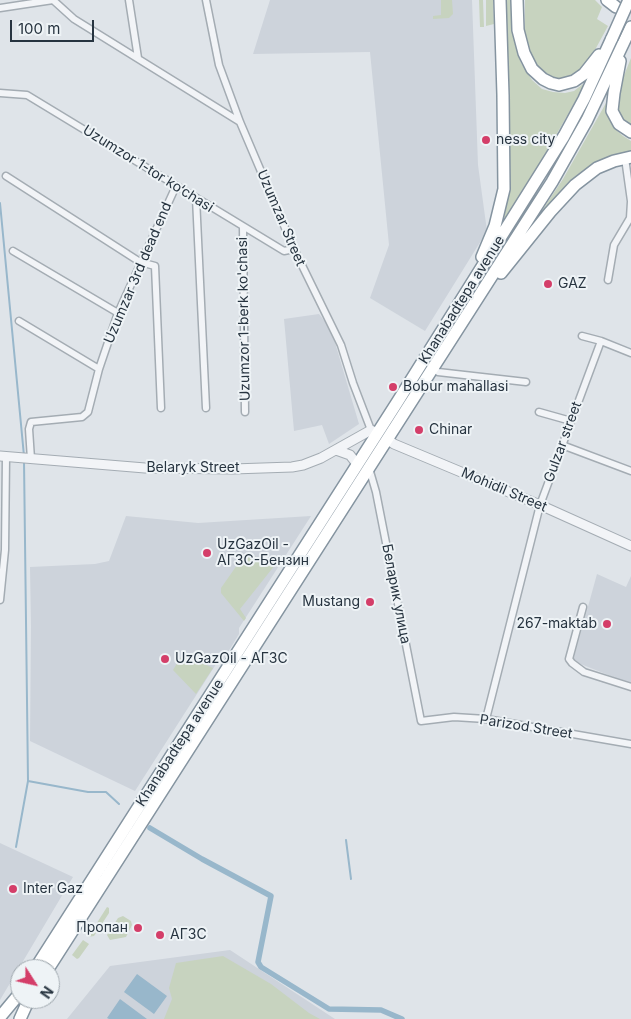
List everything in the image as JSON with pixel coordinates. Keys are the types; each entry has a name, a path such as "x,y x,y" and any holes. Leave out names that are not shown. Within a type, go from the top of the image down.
{"highway":[{"path":"456,309 495,226 504,189 504,105 500,0"},
{"path":"517,0 518,30 524,53 530,66 537,74 551,83 563,85 578,79 589,69 612,38"},
{"name":"Khanabadtepa avenue","path":"42,959 78,911 363,466 378,434 564,136 584,100 629,0"},
{"name":"Khanabadtepa avenue","path":"378,434 432,368 562,165 587,120 631,27"},
{"path":"622,47 612,109 619,124 631,132"},
{"path":"467,315 550,212 575,185 597,168 628,157"},
{"name":"Khanabadtepa avenue","path":"53,959 78,911"},
{"path":"0,1018 10,1006"}],"street":[{"path":"0,8 53,0 74,19 240,122"},
{"path":"129,0 138,58"},
{"name":"Uzumzar Street","path":"206,0 219,65 240,122 294,250 341,345 352,383 378,434"},
{"name":"Uzumzor 1-tor ko‘chasi","path":"0,93 27,95 284,251 294,250"},
{"path":"608,280 614,245 630,218 631,201 628,157"},
{"path":"6,176 140,262 155,266 161,408"},
{"name":"Uzumzar 3rd dead end","path":"26,459 31,422 86,415 118,313 176,186"},
{"path":"196,198 206,408"},
{"name":"Uzumzor 1-berk ko'chasi","path":"243,227 246,412"},
{"path":"13,251 118,313"},
{"path":"19,321 99,369"},
{"path":"582,336 601,341 631,353"},
{"name":"Gulzar street","path":"486,719 540,505 601,341"},
{"path":"432,368 438,372 526,382"},
{"path":"539,412 571,421"},
{"name":"Belaryk Street","path":"2,455 26,459 145,468 233,469 297,466 378,434"},
{"name":"Mohidil Street","path":"378,434 423,456 631,546"},
{"path":"562,445 631,471"},
{"path":"336,450 350,455 363,466"},
{"path":"0,600 3,540 2,455"},
{"name":"Беларик улица","path":"363,466 376,492 420,721"},
{"path":"583,606 569,659 584,672 631,687"},
{"name":"Parizod Street","path":"420,721 454,717 486,719 631,744"}],"shaded area":[{"path":"270,0 472,0 478,165 487,231 425,331 370,298 389,245 370,52 253,54"},
{"path":"319,314 331,329 359,424 329,444 322,425 294,431 284,319"},
{"path":"126,516 198,523 311,516 239,628 239,634 222,662 218,661 135,791 30,741 30,567 95,564 109,561"},
{"name":"267-maktab","path":"597,574 626,587 631,576 631,684 573,661"},
{"path":"0,843 73,877 24,959 10,959 10,983 0,1000"},
{"path":"230,950 335,1019 67,1019 110,966"}],"green space":[{"path":"441,0 452,0 453,14 449,18 433,19 433,16 441,15"},
{"path":"479,0 483,0 484,27 480,27"},
{"path":"486,0 493,0 494,24 486,26"},
{"path":"503,0 513,0 512,23 516,46 521,63 532,80 542,89 565,93 574,91 587,81 508,219 503,217 509,190 509,169"},
{"path":"525,0 595,0 602,7 597,19 608,26 584,70 577,75 556,82 538,68 528,48 525,35"},
{"path":"631,58 631,129 622,122 617,108 621,83"},
{"path":"606,103 608,117 614,128 631,141 631,152 608,158 521,242 563,179"},
{"path":"246,555 283,562 282,565 275,565 240,609 246,618 244,621 221,593 221,588"},
{"path":"184,655 213,668 196,694 173,670"},
{"path":"107,907 109,908 109,913 94,936 88,937"},
{"path":"123,916 131,921 132,925 126,937 110,940 107,935 118,918"},
{"path":"83,940 89,944 77,959 72,955"},
{"path":"223,956 271,984 309,1013 320,1019 164,1019 172,999 169,988 176,963"}],"water":[{"path":"137,974 167,996 154,1014 124,992"},
{"path":"120,999 147,1019 107,1018"}],"waterway":[{"path":"0,203 24,456"},
{"path":"16,847 28,781 24,461"},
{"path":"28,781 88,792 106,792 119,804"},
{"path":"150,828 202,859 271,896 258,962 261,967 329,1009 381,1010 402,1019"},
{"path":"346,840 351,879"}],"place":[{"name":"ness city","path":"486,140"},
{"name":"GAZ","path":"548,284"},
{"name":"Bobur mahallasi","path":"393,387"},
{"name":"Chinar","path":"419,430"},
{"name":"UzGazOil - АГЗС-Бензин","path":"207,553"},
{"name":"Mustang","path":"370,602"},
{"name":"267-maktab","path":"607,624"},
{"name":"UzGazOil - АГЗС","path":"165,659"},
{"name":"Inter Gaz","path":"13,889"},
{"name":"Пропан","path":"138,928"},
{"name":"АГЗС","path":"160,935"}]}
